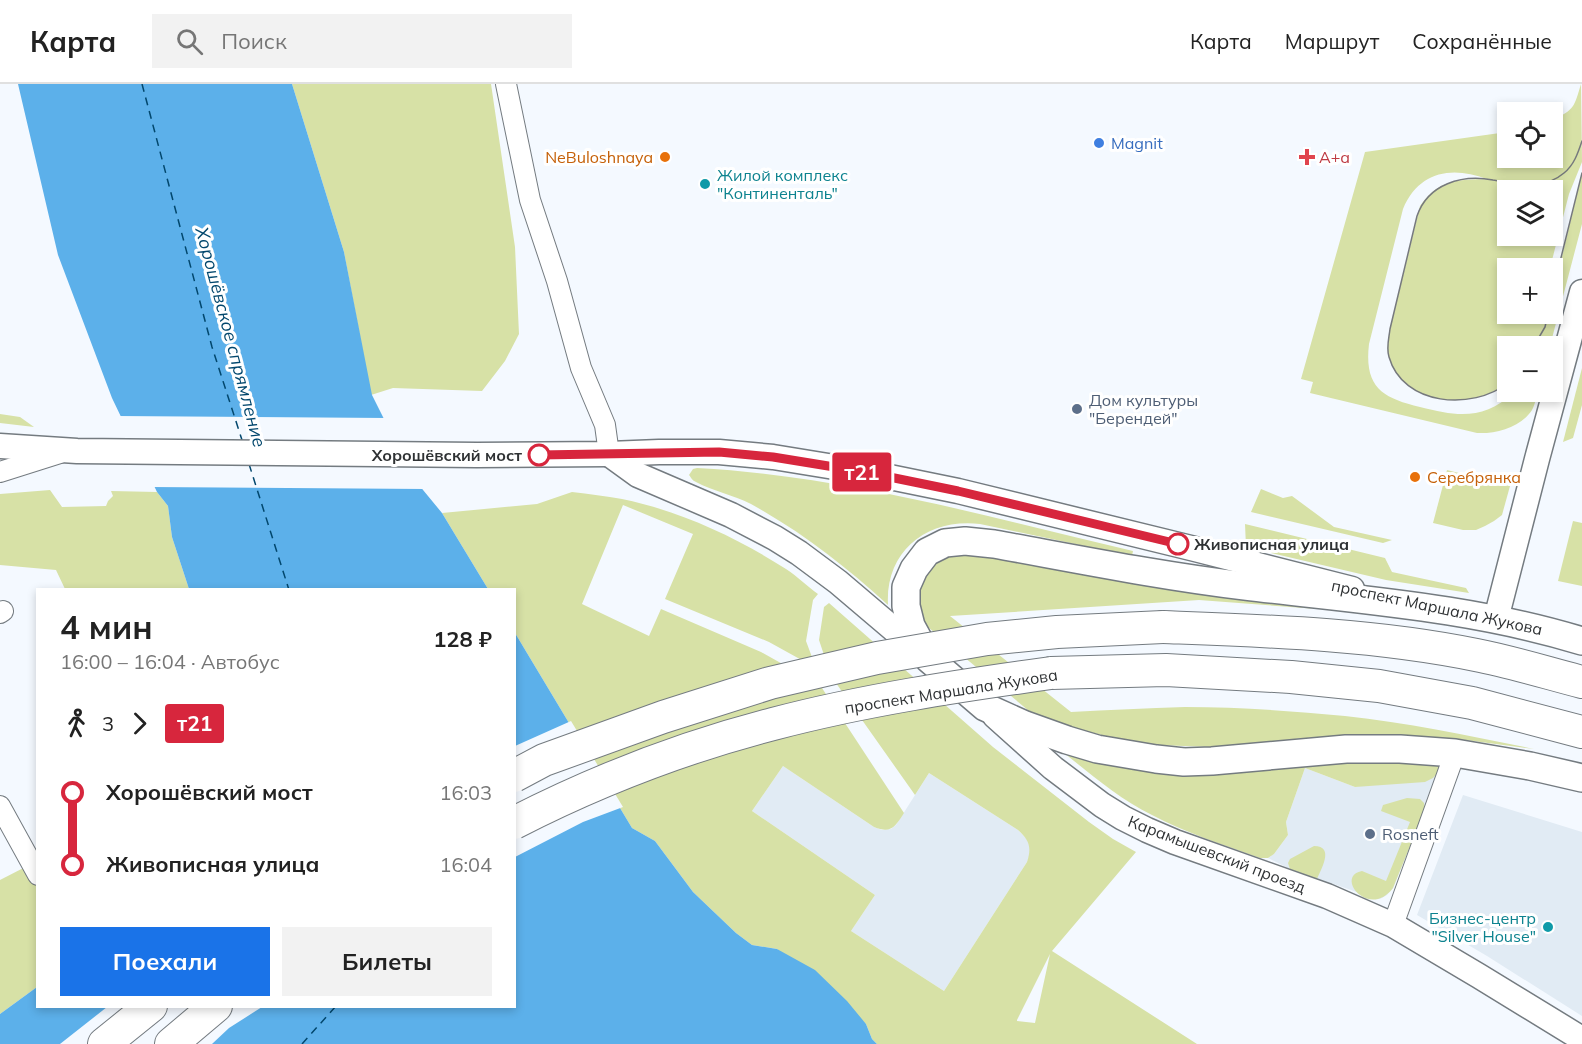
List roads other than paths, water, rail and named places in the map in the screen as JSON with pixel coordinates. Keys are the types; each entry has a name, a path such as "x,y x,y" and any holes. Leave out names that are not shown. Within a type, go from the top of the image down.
{"main road":[{"path":"929,659 911,626 906,606 906,587 914,569 927,552 945,543 965,541 1189,579 1416,605"},
{"name":"проспект Маршала Жукова","path":"1416,605 1496,618 1582,641"},
{"path":"516,775 544,760 663,717 759,686 877,658 987,639 1057,632 1163,627 1297,632 1384,640 1477,655 1582,682"},
{"name":"Карамышевский проезд","path":"929,659 985,707"},
{"name":"проспект Маршала Жукова","path":"516,822 556,801 672,755 773,724 882,700 983,682 1051,673 1166,670 1291,677 1379,687 1472,704 1582,732"},
{"path":"985,707 1067,740 1127,755 1156,759 1184,762 1212,761 1346,749 1400,749 1455,753 1582,778"},
{"path":"104,1044 149,1008"},
{"path":"171,1044 214,1008"}],"street":[{"path":"506,84 530,200 557,281 581,368 605,425 609,454"},
{"path":"1496,618 1582,292"},
{"name":"проспект Маршала Жукова","path":"0,446 72,451 477,455 719,452 773,457 865,472 958,491 1416,605"},
{"path":"0,472 72,451"},
{"name":"Карамышевский проезд","path":"609,454 638,476 731,515 799,553 838,582 929,659"},
{"name":"Карамышевский проезд","path":"985,707 1053,768 1102,805 1147,830 1328,896 1393,925 1582,1039"},
{"path":"1393,925 1455,753"},
{"path":"0,806 36,871"}],"water":[{"name":"Хорошёвское спрямление","path":"18,84 292,84 344,252 372,395 414,479 442,513 487,588 189,588 172,537 168,506 157,492 112,398 58,255"},
{"path":"516,635 632,828 655,841 693,892 736,933 752,945 777,949 815,970 847,1001 866,1024 872,1039 877,1044 0,1044 0,1014 36,988 36,1008 516,1008"}],"tram line":[{"path":"1497,390 1476,398 1458,400 1440,399 1423,394 1408,386 1397,373 1389,357 1388,339 1417,216 1429,196 1447,184 1458,180 1481,179 1530,185 1556,179 1570,166 1582,141"},
{"path":"1561,258 1582,173"},
{"path":"1540,336 1546,324"}],"place":[{"name":"Magnit","path":"1099,143"},
{"name":"NeBuloshnaya","path":"665,157"},
{"name":"А+а","path":"1307,157"},
{"name":"Жилой комплекс \"Континенталь\"","path":"705,184"},
{"name":"Дом культуры \"Берендей\"","path":"1077,409"},
{"name":"Хорошёвский мост","path":"539,455"},
{"name":"Серебрянка","path":"1415,477"},
{"name":"Живописная улица","path":"1178,544"},
{"name":"Rosneft","path":"1370,834"},
{"name":"Бизнес-центр \"Silver House\"","path":"1548,927"}]}
